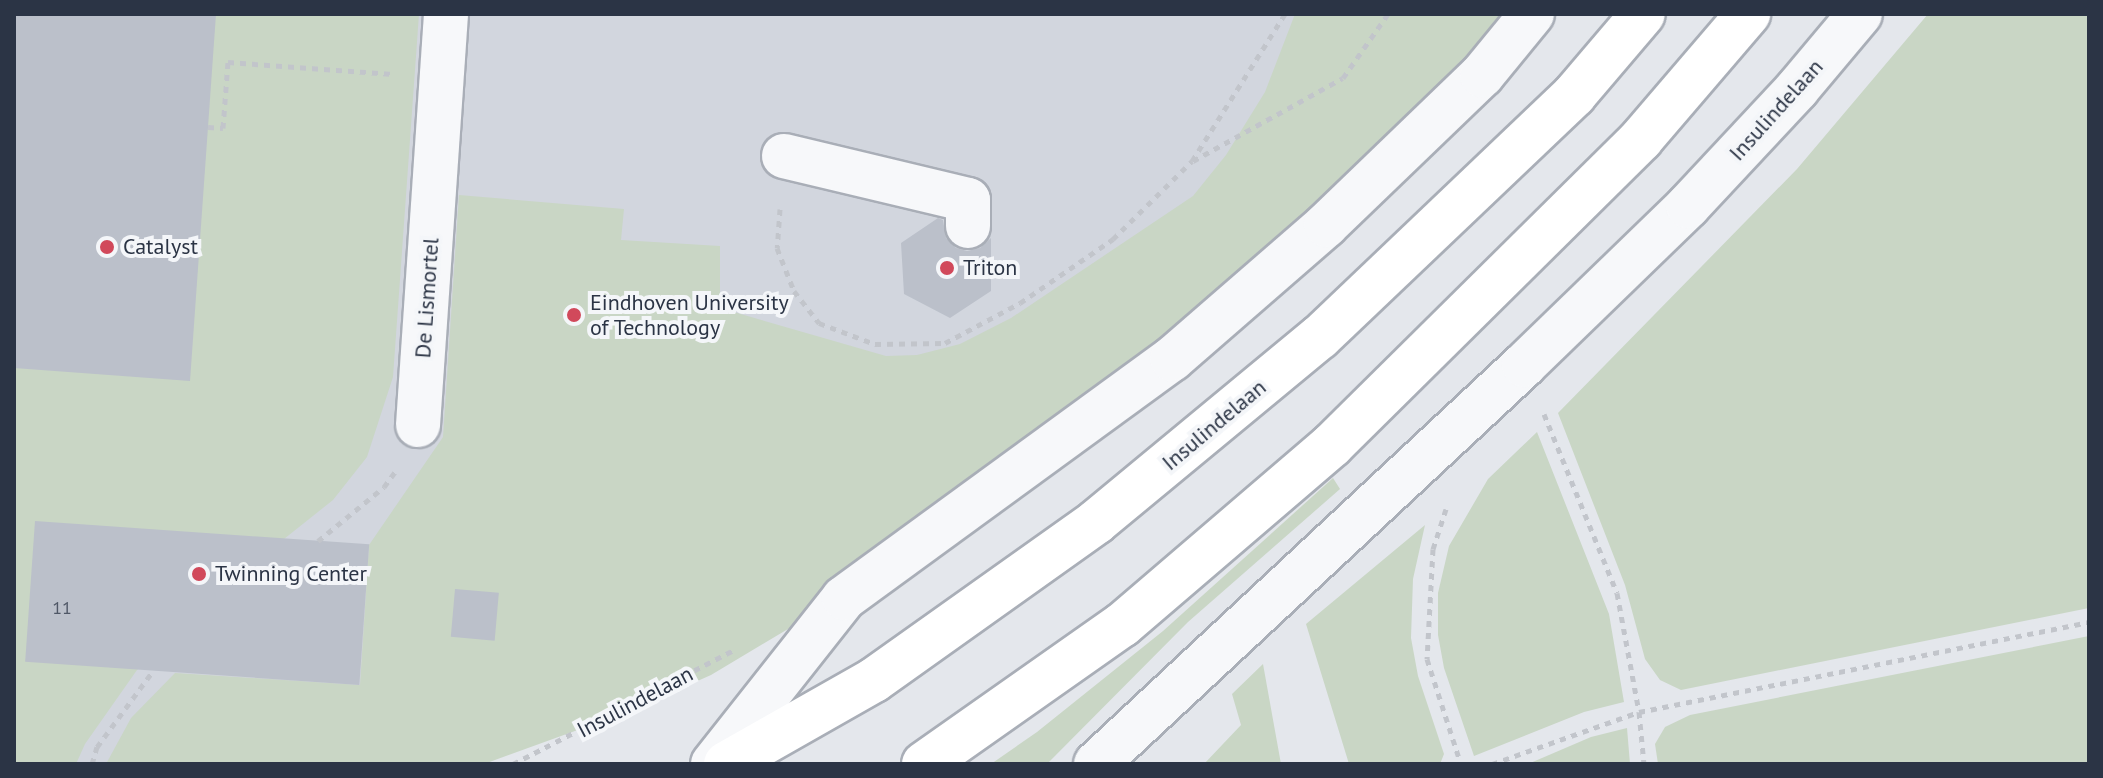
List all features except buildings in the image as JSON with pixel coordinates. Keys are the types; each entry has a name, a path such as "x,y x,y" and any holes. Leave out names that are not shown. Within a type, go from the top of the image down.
{"main road":[{"name":"Insulindelaan","path":"726,764 874,680 1096,522 1320,337 1574,95 1643,14"},
{"path":"924,764 1122,625 1332,445 1641,139 1748,14"}],"street":[{"name":"De Lismortel","path":"418,425 446,14"},
{"path":"713,764 844,598 1172,359 1326,225 1482,75 1532,14"},
{"name":"Insulindelaan","path":"1096,764 1524,365 1688,206 1797,89 1860,14"},
{"path":"784,156 968,200 968,226"}],"path":[{"path":"1285,14 1192,161 1343,78 1388,14"},
{"path":"208,127 223,128 228,62 442,78"},
{"path":"1524,365 1617,593 1639,712 1644,764"},
{"path":"318,541 384,487 404,459 418,425"},
{"path":"1443,440 1456,480 1433,549 1427,659 1461,764"},
{"path":"1492,764 1639,712 2089,622"},
{"name":"Insulindelaan","path":"513,764 739,647"},
{"path":"92,764 97,747 153,671"}],"shaded area":[{"name":"Eindhoven University of Technology","path":"14,14 1433,14 1339,139 340,764 14,764"}],"green space":[{"path":"14,14 419,14 393,377 367,457 333,500 284,539 137,670 85,744 76,764 14,764"},
{"path":"1295,14 1538,14 1299,248 850,592 711,675 630,711 484,764 106,764 131,718 175,673 360,685 369,545 443,437 459,195 624,209 621,240 720,246 720,308 886,356 917,355 960,344 1011,318 1193,196 1226,155 1265,92"},
{"path":"1928,14 2089,15 2089,608 1681,690 1660,680 1645,659 1625,585 1558,413 1797,169"},
{"path":"1537,432 1609,614 1624,702 1584,712 1474,756 1444,668 1438,635 1438,593 1449,546 1488,479"},
{"path":"1333,478 1340,489 1188,622 1047,764 991,764 1037,732 1163,631"},
{"path":"1425,525 1413,579 1411,638 1418,676 1444,754 1440,764 1349,764 1306,624"},
{"path":"2089,636 2089,764 1658,764 1655,744 1665,727 1690,715"},
{"path":"1263,664 1281,764 1204,764 1241,725 1232,694"},
{"path":"1627,728 1630,764 1528,764 1591,737"}],"place":[{"name":"Catalyst","path":"107,247"},
{"name":"Triton","path":"947,268"},
{"name":"Eindhoven University of Technology","path":"574,315"},
{"name":"Twinning Center","path":"199,574"}]}
